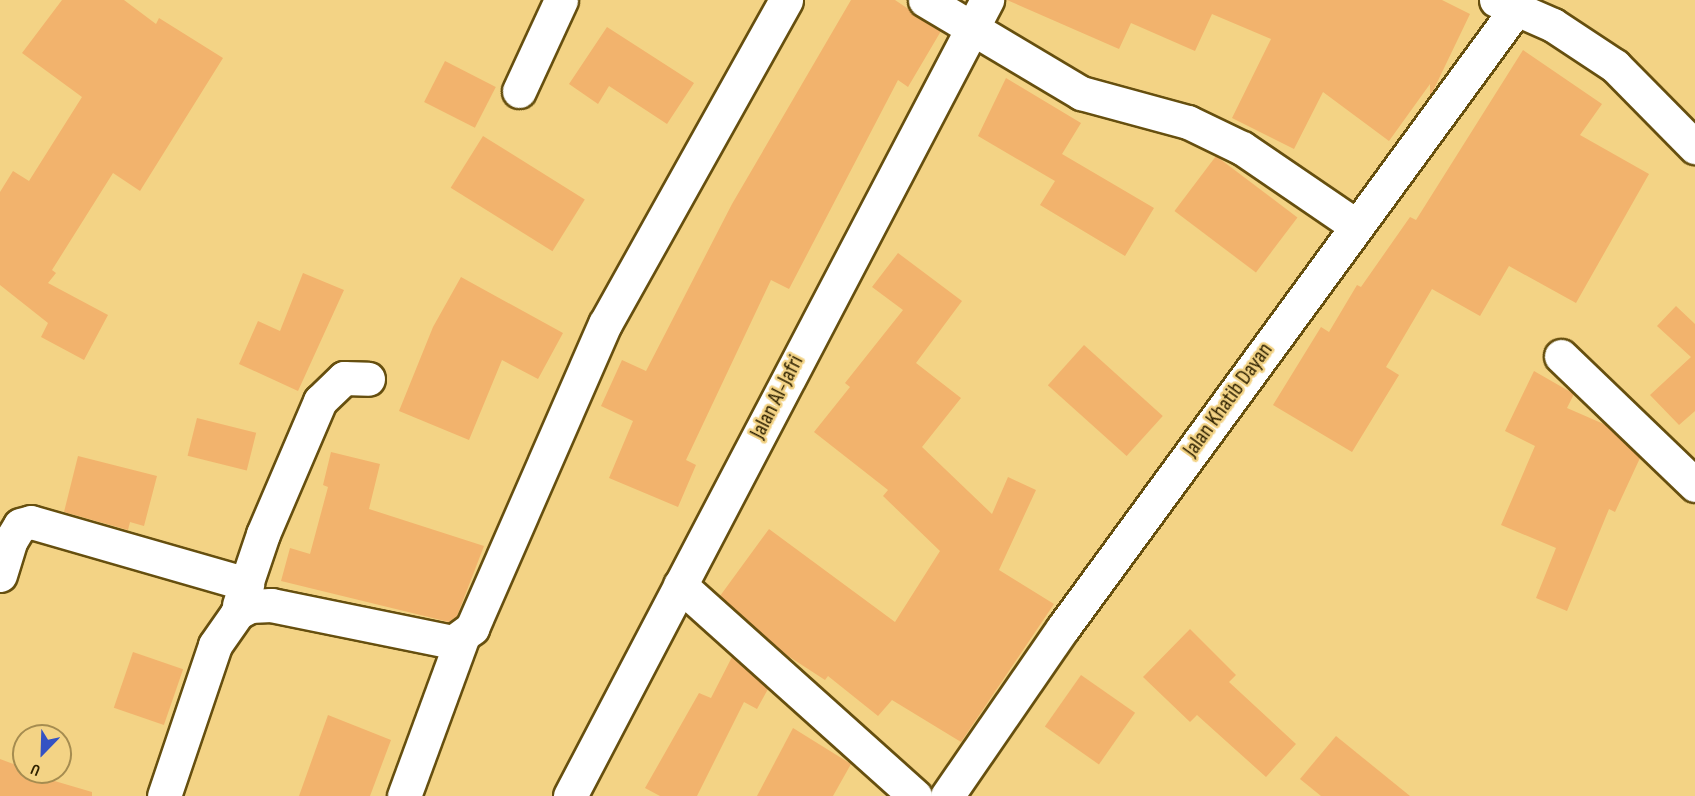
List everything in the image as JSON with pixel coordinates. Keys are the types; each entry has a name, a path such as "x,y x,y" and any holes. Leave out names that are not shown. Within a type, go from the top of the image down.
{"street":[{"path":"519,91 561,0"},
{"path":"404,796 462,638 471,628 605,324 786,0"},
{"path":"925,0 980,14 1081,93 1188,123 1242,148 1355,225"},
{"path":"1506,4 1553,25 1615,66 1695,147"},
{"name":"Jalan Khatib Dayan","path":"947,796 1355,225 1506,4"},
{"name":"Jalan Al-Jafri","path":"570,796 980,14"},
{"path":"1561,356 1695,485"},
{"path":"164,796 214,645 242,598 320,401 344,378 368,379"},
{"path":"0,575 11,540 20,525 31,522 242,598 453,642 462,638"},
{"path":"680,585 915,796"}],"building":[{"path":"62,0 124,0 156,24 159,18 223,58 140,191 113,173 52,270 56,273 48,283 108,315 84,360 41,337 48,323 0,285 0,192 13,171 29,181 82,97 22,53"},
{"path":"851,0 895,0 941,31 908,87 898,80 789,289 771,280 686,460 696,465 678,507 609,478 633,421 601,406 622,360 646,371 732,204"},
{"path":"1007,0 1442,0 1470,14 1433,91 1430,95 1430,84 1389,141 1323,92 1294,149 1232,118 1271,39 1212,14 1195,51 1131,23 1119,49"},
{"path":"607,27 694,83 667,124 609,86 598,104 569,84"},
{"path":"1523,50 1602,104 1580,135 1649,174 1576,303 1509,266 1480,316 1432,289 1386,367 1399,375 1352,452 1273,405 1321,327 1329,332 1357,285 1361,287 1410,217 1416,220"},
{"path":"445,61 496,87 475,128 424,102"},
{"path":"1006,78 1081,123 1062,154 1154,208 1125,256 1040,205 1055,181 978,136"},
{"path":"483,136 585,200 552,251 451,188"},
{"path":"1216,156 1297,217 1256,272 1174,211"},
{"path":"898,253 962,301 916,363 961,398 922,447 992,514 1008,477 1036,490 999,570 1054,604 961,742 892,700 878,716 828,676 825,680 785,654 720,596 769,529 895,622 940,551 883,496 888,490 814,432 850,387 845,383 903,310 872,287"},
{"path":"303,273 344,290 298,391 239,364 258,321 280,331"},
{"path":"461,277 563,333 538,379 502,360 469,440 399,411 433,327"},
{"path":"1676,306 1695,324 1695,411 1679,425 1650,395 1691,357 1657,326"},
{"path":"1084,345 1163,416 1127,456 1048,385"},
{"path":"1534,371 1574,394 1567,408 1606,425 1640,458 1615,512 1609,509 1567,611 1536,598 1556,548 1501,525 1535,446 1505,431"},
{"path":"197,418 256,433 247,471 188,456"},
{"path":"331,452 380,464 369,509 484,546 457,616 449,622 281,581 290,548 310,554 328,487 323,485"},
{"path":"78,456 157,476 144,526 130,522 128,530 64,512"},
{"path":"1190,629 1236,675 1229,682 1296,744 1266,777 1197,715 1190,722 1143,677"},
{"path":"133,652 183,669 164,725 114,708"},
{"path":"732,657 768,689 757,709 744,702 697,796 660,796 645,788 699,693 711,698"},
{"path":"1081,675 1135,713 1099,764 1045,727"},
{"path":"328,715 391,740 370,796 299,796"},
{"path":"793,728 851,764 833,796 757,796"},
{"path":"1336,736 1410,796 1321,796 1300,779"},
{"path":"0,759 12,764 12,784 65,784 92,792 92,796 0,796"}]}
